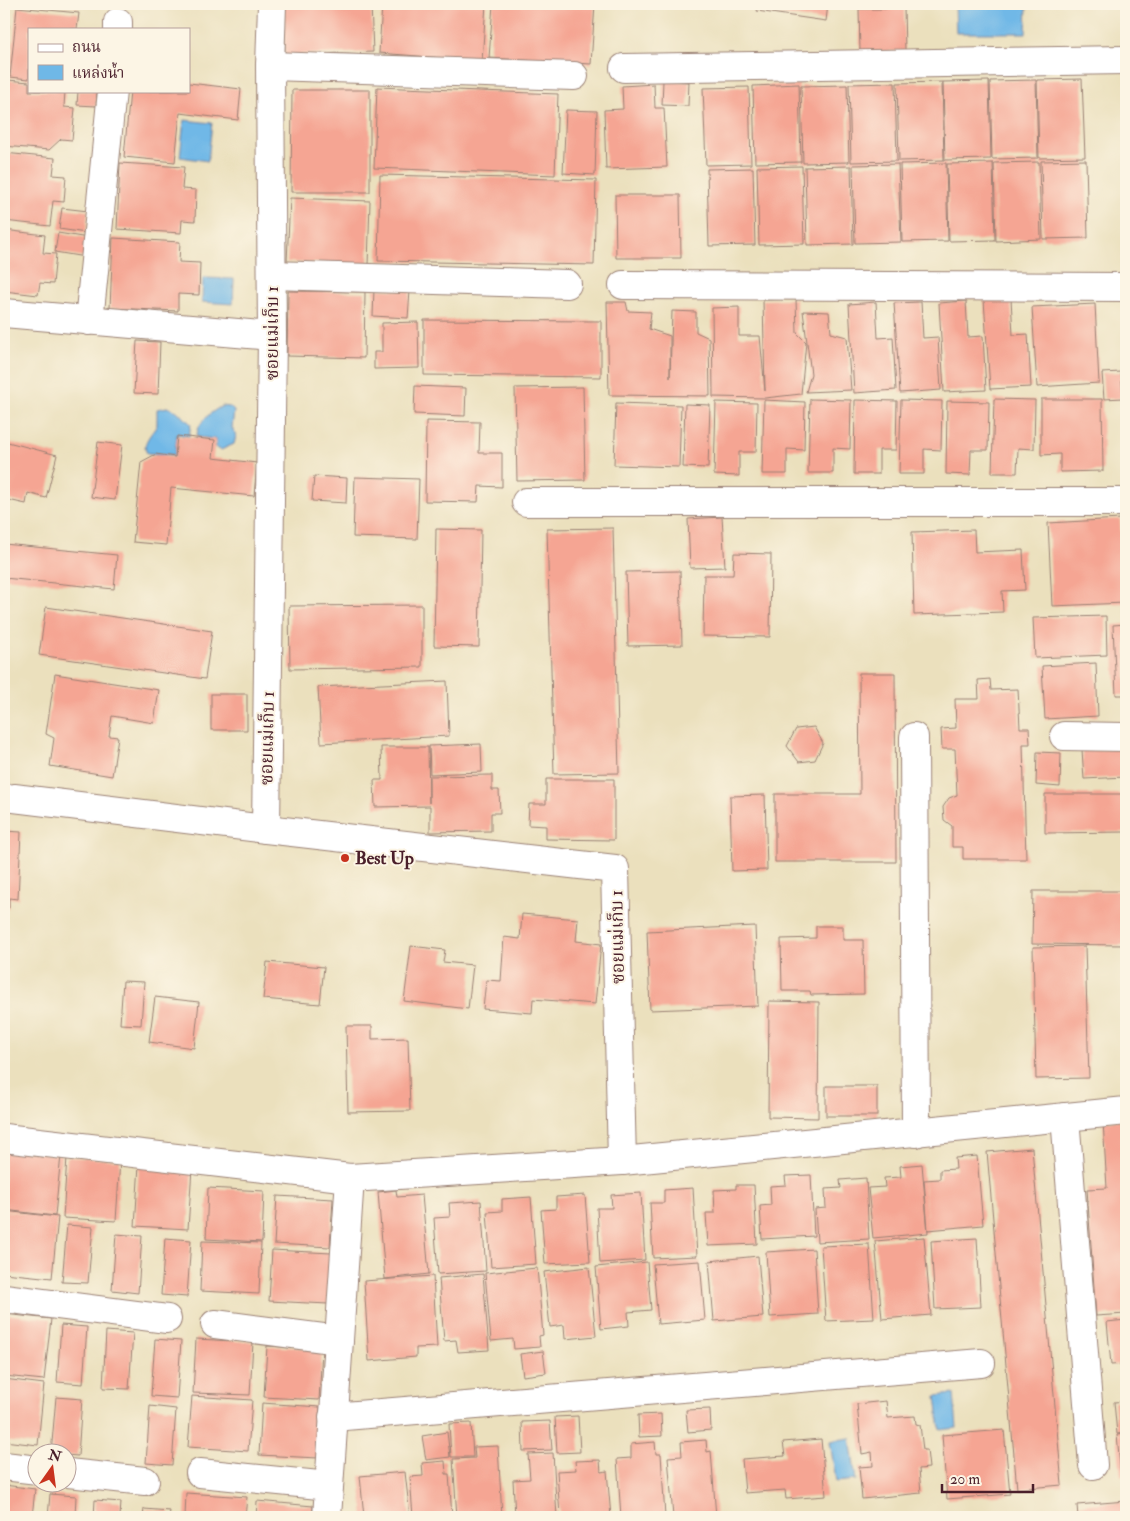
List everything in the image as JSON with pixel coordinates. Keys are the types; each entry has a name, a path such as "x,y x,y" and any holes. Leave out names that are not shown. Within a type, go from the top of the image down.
{"street":[{"name":"ซอยแม่เก็บ 1","path":"272,4 270,66 272,336 266,829 615,869 622,1161"},
{"path":"624,68 1126,60"},
{"path":"270,66 574,76"},
{"path":"89,321 112,92"},
{"path":"272,275 567,284"},
{"path":"623,285 1126,287"},
{"path":"4,314 272,336"},
{"path":"526,502 1126,502"},
{"path":"1064,736 1126,737"},
{"path":"914,737 916,1133"},
{"path":"14,798 266,829"},
{"path":"4,1138 350,1178 622,1161 1126,1111"},
{"path":"1065,1116 1093,1465"},
{"path":"327,1517 350,1178"},
{"path":"4,1298 167,1319"},
{"path":"215,1324 339,1340"},
{"path":"333,1417 981,1363"},
{"path":"4,1466 28,1469"},
{"path":"200,1473 329,1486"},
{"path":"78,1474 146,1481"}],"water":[{"path":"955,4 1027,4 1026,33 956,33"},
{"path":"184,120 212,123 208,161 180,157"},
{"path":"203,278 234,279 233,304 202,302"},
{"path":"222,406 230,407 234,411 232,428 236,436 234,444 221,450 216,448 216,439 197,437 202,422"},
{"path":"167,407 177,411 191,424 189,436 177,434 175,455 147,453 146,442 157,425 157,409"},
{"path":"954,1394 957,1428 940,1430 936,1396"},
{"path":"850,1438 856,1480 836,1482 830,1441"}],"building":[{"path":"52,4 80,4 80,7"},
{"path":"284,4 371,4 373,52 285,55"},
{"path":"382,4 486,4 482,61 379,53"},
{"path":"493,4 595,4 591,64 489,58"},
{"path":"758,4 828,4 826,21 757,11"},
{"path":"886,4 925,4 925,8 904,8 905,51 860,52 859,9 886,9"},
{"path":"17,7 79,13 77,28 28,28 28,79 10,77"},
{"path":"4,24 9,25 7,41 4,41"},
{"path":"1082,79 1085,157 1039,158 1037,80"},
{"path":"8,80 28,82 28,92 65,92 64,107 75,108 72,140 61,139 49,150 4,146"},
{"path":"1036,80 1038,158 992,159 990,81"},
{"path":"663,81 689,82 688,106 662,105"},
{"path":"989,81 991,159 945,160 943,82"},
{"path":"942,82 944,160 899,161 897,83"},
{"path":"190,83 241,89 238,120 180,113 175,162 124,157 130,92 190,92"},
{"path":"895,83 897,161 851,162 849,84"},
{"path":"654,84 655,108 664,108 667,167 606,169 604,110 623,109 622,86"},
{"path":"799,84 801,162 755,163 753,86"},
{"path":"847,85 849,162 803,163 801,86"},
{"path":"377,87 558,94 555,175 374,168"},
{"path":"749,87 751,164 706,165 703,88"},
{"path":"292,90 370,90 370,192 291,192"},
{"path":"78,92 97,92 96,106 77,105"},
{"path":"566,110 597,111 595,175 563,173"},
{"path":"4,153 55,158 53,175 66,176 64,202 53,201 50,226 4,221"},
{"path":"1086,160 1088,238 1043,239 1041,161"},
{"path":"1039,162 1041,239 996,241 994,163"},
{"path":"120,163 184,167 182,189 196,190 195,221 182,220 181,233 117,229"},
{"path":"946,163 948,241 902,242 900,164"},
{"path":"993,163 995,240 949,241 947,164"},
{"path":"898,164 901,242 855,243 853,165"},
{"path":"802,166 804,244 759,245 757,167"},
{"path":"851,166 853,244 807,245 805,167"},
{"path":"753,168 755,245 709,246 707,169"},
{"path":"380,175 596,180 594,265 378,261"},
{"path":"615,195 680,195 681,258 616,258"},
{"path":"290,198 370,201 368,265 287,262"},
{"path":"62,208 88,211 86,233 59,229"},
{"path":"4,230 45,235 43,253 56,254 53,284 40,283 38,295 4,291"},
{"path":"58,233 88,238 85,257 55,252"},
{"path":"113,238 180,242 179,262 200,263 199,295 178,294 178,311 110,308"},
{"path":"374,289 410,291 408,318 373,316"},
{"path":"288,291 365,292 364,358 287,356"},
{"path":"1011,298 1013,335 1028,334 1031,387 990,389 984,300"},
{"path":"796,299 797,333 806,342 801,394 765,398 713,397 712,308 739,307 739,336 760,336 765,391 763,300"},
{"path":"966,301 968,337 983,336 986,390 944,392 939,303"},
{"path":"607,302 626,302 628,311 651,312 649,329 670,336 670,378 672,311 696,312 696,332 709,338 710,396 609,395"},
{"path":"876,302 878,338 893,337 896,390 854,393 849,304"},
{"path":"921,302 923,338 938,337 941,390 900,393 894,303"},
{"path":"1095,304 1099,383 1037,387 1032,307"},
{"path":"803,311 829,312 831,333 847,337 851,390 806,392 811,374"},
{"path":"424,320 601,321 601,377 424,375"},
{"path":"418,322 419,368 374,369 374,352 382,352 382,323"},
{"path":"137,341 160,342 158,394 134,393"},
{"path":"1121,372 1123,398 1104,399 1102,373"},
{"path":"415,386 466,388 465,416 414,414"},
{"path":"583,387 585,480 517,481 515,388"},
{"path":"810,399 851,400 850,449 833,448 833,473 808,473"},
{"path":"994,399 1035,400 1034,449 1018,448 1017,473 992,473"},
{"path":"1041,399 1102,399 1103,471 1060,472 1060,454 1041,455"},
{"path":"764,400 805,402 804,450 787,449 787,474 762,474"},
{"path":"855,400 897,401 896,450 879,450 879,474 854,474"},
{"path":"901,400 942,401 941,450 924,449 924,474 899,474"},
{"path":"947,401 989,402 988,450 971,450 970,475 946,474"},
{"path":"716,402 757,403 756,452 739,452 739,476 714,475"},
{"path":"616,403 681,405 679,467 614,465"},
{"path":"685,404 710,405 708,468 683,467"},
{"path":"426,421 480,422 479,453 502,453 502,487 479,486 478,502 425,501"},
{"path":"177,436 215,440 213,458 257,463 254,496 171,488 166,545 133,542 141,462 156,454 175,457"},
{"path":"4,441 57,455 46,498 28,493 26,504 4,499"},
{"path":"98,442 122,445 115,500 91,497"},
{"path":"314,476 347,478 346,503 312,501"},
{"path":"355,477 419,479 417,539 353,537"},
{"path":"722,517 725,567 690,568 688,519"},
{"path":"1120,519 1125,603 1052,606 1048,523"},
{"path":"613,528 619,773 554,774 547,529"},
{"path":"436,529 481,530 479,647 434,646"},
{"path":"974,530 975,552 1023,550 1025,590 1002,591 1003,612 914,615 912,532"},
{"path":"4,544 117,555 114,589 4,578"},
{"path":"734,553 771,554 770,637 703,636 704,575 733,575"},
{"path":"680,571 682,645 628,646 626,572"},
{"path":"422,605 422,667 290,669 289,606"},
{"path":"46,607 212,631 205,679 39,655"},
{"path":"1106,616 1107,655 1035,658 1033,618"},
{"path":"1126,624 1126,695 1116,695 1113,625"},
{"path":"1096,663 1098,716 1045,719 1042,666"},
{"path":"859,673 895,673 896,862 775,862 775,794 860,794"},
{"path":"55,674 159,690 154,723 112,716 109,736 118,737 112,776 50,766 54,738 46,734"},
{"path":"990,679 991,690 1018,689 1020,728 1029,728 1030,744 1023,744 1026,859 963,859 963,847 952,847 952,826 944,820 943,807 949,798 957,795 955,749 942,749 941,729 956,728 955,699 979,699 978,680"},
{"path":"447,681 449,736 321,743 318,687"},
{"path":"211,694 247,694 247,730 211,730"},
{"path":"814,727 823,743 815,760 799,762 787,746 796,729"},
{"path":"481,744 482,772 430,774 429,746"},
{"path":"381,747 428,747 429,803 429,776 492,775 492,790 499,790 500,813 491,813 491,831 430,832 430,806 375,807 374,780 382,780"},
{"path":"1126,749 1126,777 1084,779 1082,750"},
{"path":"1037,752 1061,753 1060,787 1036,785"},
{"path":"546,779 614,779 614,840 546,839 546,826 528,825 529,804 546,804"},
{"path":"1045,794 1126,794 1126,832 1045,833"},
{"path":"765,795 767,870 732,871 730,796"},
{"path":"4,831 21,832 18,899 9,898 9,908 4,907"},
{"path":"1033,891 1126,891 1126,945 1032,944"},
{"path":"522,914 578,919 576,941 601,944 595,1004 533,999 532,1013 483,1009 486,980 501,981 504,937 520,939"},
{"path":"755,926 758,1006 650,1010 647,931"},
{"path":"816,926 843,926 843,940 863,940 864,994 811,995 810,991 782,991 781,939 816,938"},
{"path":"411,946 445,950 443,962 473,965 468,1009 404,1001"},
{"path":"1085,946 1089,1078 1036,1079 1033,947"},
{"path":"267,962 324,967 320,1004 263,999"},
{"path":"123,981 144,982 141,1025 120,1024"},
{"path":"155,997 199,1002 194,1048 149,1042"},
{"path":"769,1001 819,1002 818,1118 768,1117"},
{"path":"346,1026 372,1026 372,1039 408,1038 410,1111 348,1112"},
{"path":"826,1086 877,1086 877,1116 826,1116"},
{"path":"1126,1120 1126,1314 1096,1316 1087,1189 1107,1188 1103,1121"},
{"path":"1032,1148 1062,1485 1017,1489 987,1152"},
{"path":"4,1149 61,1155 55,1216 4,1210"},
{"path":"977,1156 983,1225 928,1230 924,1180 940,1179 940,1170 956,1169 955,1158"},
{"path":"67,1157 120,1160 116,1221 63,1218"},
{"path":"922,1164 928,1233 873,1238 868,1188 885,1187 884,1178 901,1177 900,1166"},
{"path":"139,1165 192,1168 188,1229 135,1226"},
{"path":"811,1175 814,1236 762,1239 760,1206 771,1205 770,1186 786,1185 785,1176"},
{"path":"866,1178 869,1239 817,1242 815,1209 826,1208 825,1189 841,1188 840,1180"},
{"path":"736,1185 754,1185 757,1244 708,1246 706,1213 715,1213 714,1190 736,1189"},
{"path":"208,1188 264,1191 262,1242 206,1239"},
{"path":"693,1188 697,1256 653,1258 650,1203 664,1203 664,1190"},
{"path":"396,1190 397,1197 422,1195 429,1274 385,1279 378,1192"},
{"path":"641,1193 645,1260 600,1263 597,1208 612,1208 611,1195"},
{"path":"585,1195 590,1262 545,1264 541,1210 556,1209 556,1197"},
{"path":"277,1196 333,1199 330,1247 274,1244"},
{"path":"531,1197 536,1264 491,1267 487,1212 502,1211 502,1199"},
{"path":"481,1201 486,1271 438,1274 434,1218 450,1217 449,1203"},
{"path":"4,1211 58,1217 52,1278 4,1273"},
{"path":"67,1225 93,1227 88,1283 62,1282"},
{"path":"116,1234 142,1236 138,1293 112,1290"},
{"path":"924,1237 931,1315 882,1319 875,1241"},
{"path":"165,1238 191,1240 187,1297 161,1295"},
{"path":"977,1238 981,1307 935,1309 931,1241"},
{"path":"202,1241 261,1243 259,1294 200,1291"},
{"path":"869,1244 874,1319 826,1321 821,1246"},
{"path":"814,1249 818,1314 770,1317 766,1252"},
{"path":"272,1250 331,1253 328,1304 269,1301"},
{"path":"758,1256 763,1317 714,1321 709,1261"},
{"path":"700,1261 705,1320 658,1324 653,1264"},
{"path":"647,1262 651,1310 628,1312 629,1326 601,1329 596,1267"},
{"path":"589,1267 596,1336 565,1339 564,1325 550,1327 544,1272"},
{"path":"537,1268 543,1335 539,1336 540,1347 514,1349 513,1339 491,1341 485,1273"},
{"path":"483,1274 489,1350 458,1352 456,1340 444,1341 439,1278"},
{"path":"433,1276 437,1347 416,1348 416,1357 369,1361 364,1281"},
{"path":"4,1314 51,1319 44,1380 4,1376"},
{"path":"1126,1320 1126,1364 1111,1365 1107,1322"},
{"path":"61,1325 87,1327 83,1384 57,1382"},
{"path":"106,1331 133,1333 129,1389 103,1388"},
{"path":"155,1339 181,1341 177,1398 151,1396"},
{"path":"196,1339 253,1342 250,1395 193,1393"},
{"path":"267,1346 322,1349 319,1400 264,1397"},
{"path":"543,1351 546,1373 523,1376 520,1354"},
{"path":"4,1379 44,1384 38,1444 4,1441"},
{"path":"192,1396 252,1400 248,1451 188,1447"},
{"path":"56,1397 82,1399 78,1456 78,1444 52,1444"},
{"path":"886,1401 888,1418 915,1416 916,1424 920,1425 923,1450 927,1450 929,1468 919,1469 921,1493 862,1499 859,1467 873,1466 872,1452 862,1454 857,1404"},
{"path":"1126,1401 1126,1433 1117,1434 1114,1402"},
{"path":"262,1403 320,1407 318,1458 259,1455"},
{"path":"150,1406 176,1409 172,1465 146,1463"},
{"path":"710,1409 711,1430 688,1432 686,1410"},
{"path":"661,1414 662,1436 639,1437 638,1415"},
{"path":"578,1416 580,1452 557,1453 555,1417"},
{"path":"550,1421 552,1450 523,1451 522,1422"},
{"path":"471,1423 473,1457 451,1457 449,1424"},
{"path":"1004,1430 1010,1494 947,1499 942,1435"},
{"path":"447,1432 450,1457 426,1460 422,1436"},
{"path":"1126,1434 1126,1475 1121,1476 1117,1435"},
{"path":"821,1439 826,1496 786,1499 785,1490 745,1493 742,1459 785,1456 783,1442"},
{"path":"706,1440 707,1452 711,1451 716,1517 673,1517 668,1457 682,1456 681,1442"},
{"path":"655,1442 656,1454 661,1454 665,1517 621,1517 617,1459 631,1458 631,1444"},
{"path":"498,1446 502,1517 457,1517 453,1459 475,1458 474,1447"},
{"path":"553,1453 557,1517 515,1517 513,1480 530,1479 528,1454"},
{"path":"600,1460 601,1472 607,1471 611,1517 560,1517 557,1471 576,1470 575,1461"},
{"path":"445,1461 446,1474 449,1474 452,1517 413,1517 410,1477 423,1476 422,1463"},
{"path":"405,1472 410,1517 364,1517 360,1476"},
{"path":"4,1485 28,1488 28,1494 34,1494 32,1517 4,1517"},
{"path":"186,1493 247,1497 245,1517 185,1517"},
{"path":"50,1494 76,1496 75,1517 48,1517"},
{"path":"95,1500 121,1502 120,1517 94,1517"},
{"path":"257,1501 313,1506 312,1517 256,1517"},
{"path":"1126,1501 1126,1517 1078,1517 1077,1505"},
{"path":"144,1509 170,1511 169,1517 143,1517"}],"place":[{"name":"Best Up","path":"345,858"}]}
